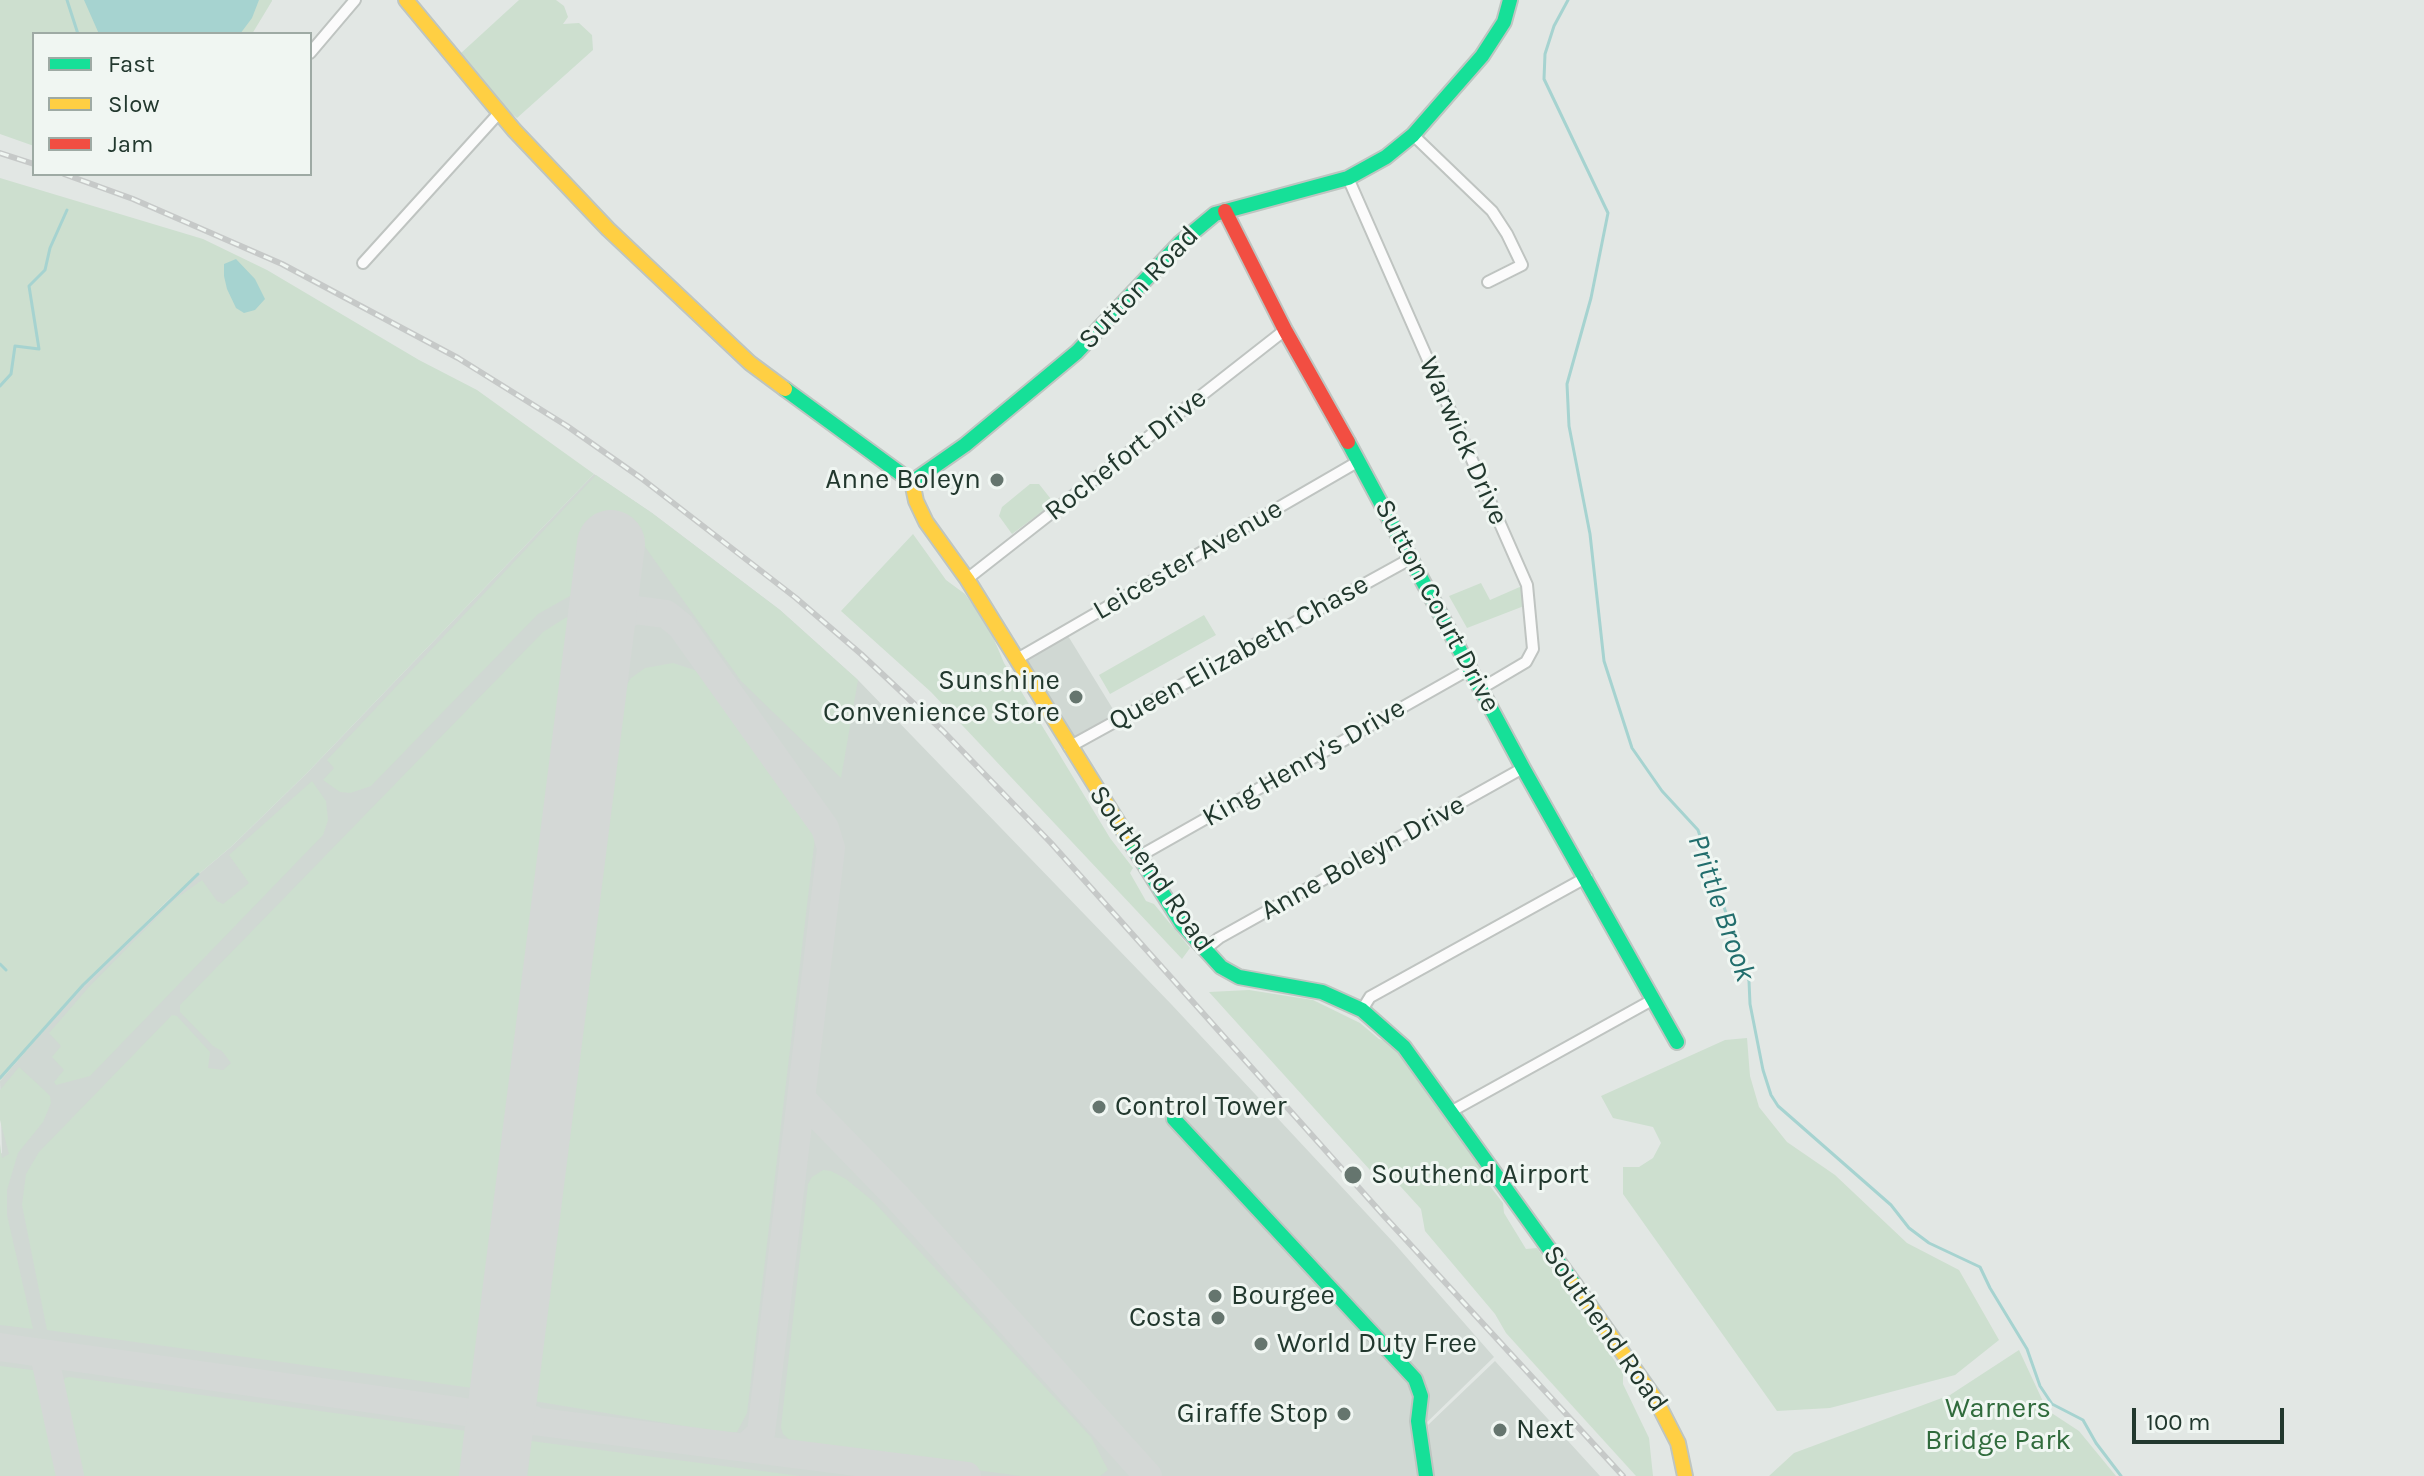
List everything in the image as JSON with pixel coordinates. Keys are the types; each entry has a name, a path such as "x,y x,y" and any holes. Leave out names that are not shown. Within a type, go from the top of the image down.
{"street":[{"path":"312,51 355,0"},
{"path":"406,0 499,113 608,229 750,363 912,482"},
{"name":"Sutton Road","path":"912,482 965,445 1077,352 1200,224 1225,211 1348,178 1386,157 1413,135 1482,56 1504,22 1510,0"},
{"path":"363,263 499,113"},
{"path":"1413,135 1492,211 1507,234 1522,265 1488,282"},
{"name":"Warwick Drive","path":"1348,178 1527,585 1533,649 1526,662 1482,688"},
{"name":"Sutton Court Drive","path":"1225,211 1285,330 1359,461 1523,768 1677,1042"},
{"name":"Rochefort Drive","path":"967,579 1285,330"},
{"name":"Leicester Avenue","path":"1017,659 1359,461"},
{"name":"Southend Road","path":"912,482 916,501 926,522 967,579 1182,924 1221,967 1239,977 1322,992 1362,1010 1404,1047 1656,1400 1678,1443 1685,1476"},
{"name":"Queen Elizabeth Chase","path":"1069,747 1410,559"},
{"name":"King Henry's Drive","path":"1138,857 1470,669"},
{"name":"Anne Boleyn Drive","path":"1204,950 1219,938 1523,768"},
{"path":"1362,1010 1370,997 1587,877"},
{"path":"1452,1111 1654,999"},
{"path":"1174,1119 1411,1373 1421,1396 1418,1421 1426,1476"}],"shaded area":[{"path":"594,474 652,513 780,610 858,680 1172,1005 1394,1243 1494,1357 1418,1431 1420,1476 0,1476 0,1081 75,994 167,901 232,846 307,773"},
{"path":"1065,631 1119,719 1069,747 1017,659"},
{"path":"1495,1361 1600,1476 1433,1476 1428,1425"}],"green space":[{"path":"0,0 272,0 253,32 32,32 32,145 0,134"},
{"path":"519,0 556,0 564,6 568,17 563,24 579,23 592,35 593,50 517,118 460,54"},
{"path":"0,178 203,239 267,270 419,360 477,390 594,474 307,773 232,846 167,901 76,994 0,1081"},
{"path":"596,475 652,513 780,610 858,680 841,778 741,681 643,544 589,537 576,564 577,592 538,614 371,786 350,793 340,792 323,780 334,768 327,760"},
{"path":"1030,484 1039,484 1054,503 1012,534 999,516 1002,507"},
{"path":"913,534 946,580 965,594 988,625 1004,663 1110,838 1133,868 1130,873 1146,901 1154,904 1190,948 1182,959 931,692 841,611"},
{"path":"1481,583 1490,600 1522,586 1524,606 1467,628 1449,596"},
{"path":"577,615 480,1389 47,1330 22,1205 26,1174 39,1152 172,1015 177,1016 210,1052 208,1068 223,1070 231,1063 180,1012 180,1005 543,632 565,618"},
{"path":"1204,615 1216,635 1110,694 1099,675"},
{"path":"673,663 697,671 710,683 816,829 747,1413 737,1432 726,1433 534,1401 626,686 645,668"},
{"path":"312,781 326,801 328,820 323,835 90,1076 56,1085 54,1082 64,1070 52,1057 61,1046 49,1033 174,900 202,880 217,901 223,904 249,883 229,855"},
{"path":"1249,990 1313,1000 1360,1023 1379,1039 1389,1042 1472,1151 1526,1249 1537,1248 1623,1373 1623,1384 1649,1438 1653,1476 1636,1476 1506,1333 1495,1314 1425,1231 1421,1209 1391,1176 1370,1170 1209,992"},
{"path":"1747,1038 1750,1076 1759,1107 1787,1142 1835,1175 1907,1243 1959,1270 1999,1340 1955,1375 1830,1408 1777,1411 1623,1194 1623,1167 1639,1167 1653,1158 1661,1143 1653,1127 1613,1118 1601,1096 1725,1040"},
{"path":"19,1067 50,1096 51,1103 43,1122 18,1153 7,1190 7,1215 33,1329 0,1325 0,1144 2,1158 9,1154 0,1120 0,1090"},
{"path":"823,1170 846,1179 874,1202 1091,1437 1108,1470 1100,1476 1021,1476 796,1446 783,1434 781,1427 808,1184"},
{"name":"Warners Bridge Park","path":"2019,1350 2047,1410 2079,1431 2116,1476 1769,1476 1794,1453 1950,1395"},
{"path":"0,1366 40,1371 46,1376 63,1476 0,1476"},
{"path":"65,1378 474,1432 469,1476 78,1476 59,1389"},
{"path":"531,1441 800,1476 527,1476"}],"water":[{"path":"84,0 259,0 252,18 242,32 98,32"},
{"path":"236,259 255,279 265,299 255,310 244,313 236,308 224,276 224,264"}],"waterway":[{"path":"67,0 77,32"},
{"name":"Prittle Brook","path":"1568,0 1554,26 1545,54 1544,79 1608,213 1591,298 1567,384 1569,426 1590,534 1604,661 1632,748 1662,791 1698,830 1749,981 1750,1004 1763,1070 1778,1106 1891,1205 1909,1228 1929,1243 1980,1267 2027,1349 2040,1386 2052,1404 2083,1420 2121,1476"},
{"path":"0,386 11,374 15,346 39,349 29,286 45,270 50,248 67,210"},
{"path":"0,1078 83,985 198,874"},
{"path":"0,964 6,970"}],"taxiway":[{"path":"597,654 608,629 635,610 666,614 681,626 825,828 831,848 761,1433 746,1447"},
{"path":"802,1099 898,1198 1148,1476"},
{"path":"0,1347 501,1417 967,1476"},
{"path":"44,1354 70,1476"},
{"path":"505,1382 510,1406 518,1414 532,1420"},
{"path":"496,1453 500,1440 510,1426 534,1420"}],"runway":[{"path":"493,1476 611,544"}],"railway":[{"path":"0,153 32,163"},
{"path":"70,176 133,199 282,264 458,358 567,426 641,478 796,598 943,731 1051,843 1385,1217 1623,1476"}],"traffic: fast":[{"path":"912,482 965,445 1077,352 1180,243 1215,214 1348,178 1386,157 1413,135 1482,56 1504,22 1510,0"},
{"path":"785,389 912,482"},
{"path":"1348,442 1523,768 1677,1042"},
{"path":"1129,840 1182,924 1221,967 1239,977 1322,992 1362,1010 1404,1047 1575,1285"},
{"path":"1174,1119 1415,1379 1421,1396 1418,1421 1426,1476"}],"traffic: slow":[{"path":"406,0 514,130 608,229 750,363 785,389"},
{"path":"912,482 916,501 926,522 967,579 1129,840"},
{"path":"1575,1285 1656,1400 1678,1443 1685,1476"}],"traffic: jam":[{"path":"1225,211 1285,330 1348,442"}],"place":[{"name":"Anne Boleyn","path":"997,480"},
{"name":"Sunshine Convenience Store","path":"1076,697"},
{"name":"Control Tower","path":"1099,1107"},
{"name":"Southend Airport","path":"1353,1175"},
{"name":"Bourgee","path":"1215,1296"},
{"name":"Costa","path":"1218,1318"},
{"name":"World Duty Free","path":"1261,1344"},
{"name":"Giraffe Stop","path":"1344,1414"},
{"name":"Next","path":"1500,1430"}]}
